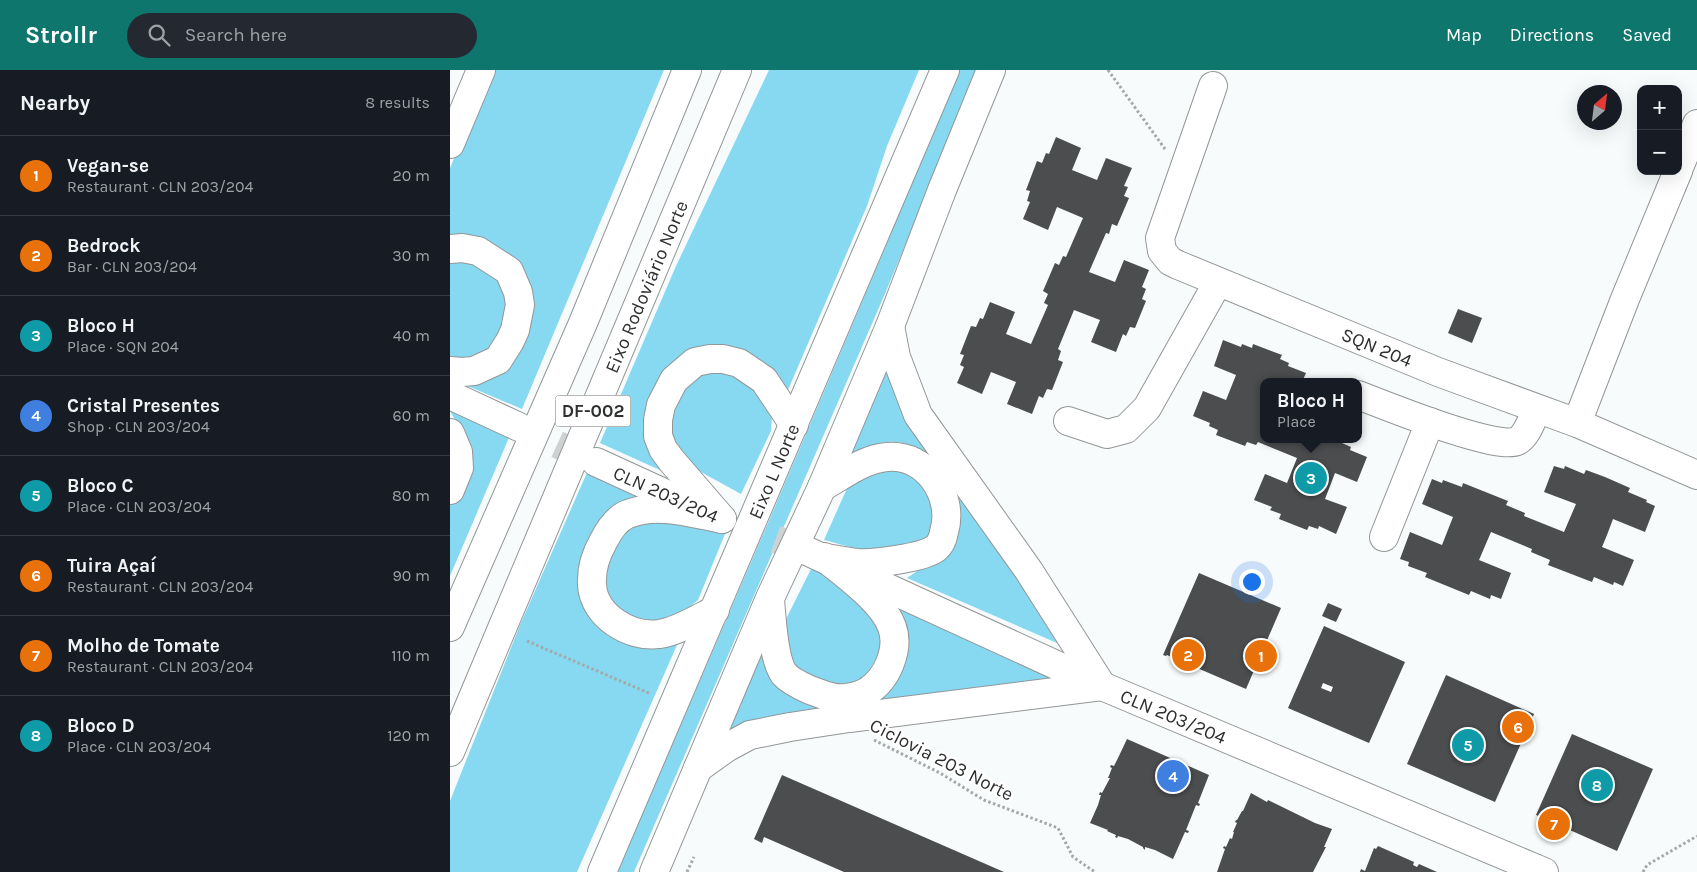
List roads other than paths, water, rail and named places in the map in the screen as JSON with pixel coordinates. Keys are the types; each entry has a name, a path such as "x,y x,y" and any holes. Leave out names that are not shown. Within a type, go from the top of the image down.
{"main road":[{"path":"450,144 481,70"},
{"name":"DF-002","path":"450,627 583,323 687,70"},
{"name":"Eixo Rodoviário Norte","path":"450,752 737,70"},
{"name":"Eixo L Norte","path":"602,872 945,70"},
{"path":"654,872 770,598 822,487 890,326 942,190 991,70"},
{"name":"SQN 204","path":"1213,86 1160,238 1160,247 1170,260 1218,282 1438,372 1577,423 1697,475"},
{"path":"1682,161 1697,124"},
{"path":"1577,423 1625,299 1676,175"},
{"path":"450,249 478,250 509,271 518,292 520,304 516,330 498,360 474,371 450,371"},
{"path":"1068,421 1107,434 1126,429 1147,408 1218,282"},
{"path":"698,768 726,748 750,735 849,718 1102,686 1029,571 918,415 896,357 890,326"},
{"path":"729,522 663,449 658,436 658,420 661,405 674,380 695,362 710,358 739,363 764,380 794,425"},
{"path":"450,395 519,427"},
{"path":"1362,396 1430,422 1493,441 1510,443 1522,438 1537,409"},
{"path":"1384,537 1430,422"},
{"path":"450,433 458,452 459,468 450,490"},
{"path":"815,554 859,563 905,559 936,548 942,541 948,515 943,497 934,479 926,470 900,457 886,457 865,462 822,487"},
{"name":"CLN 203/204","path":"596,462 729,522"},
{"path":"715,610 684,626 659,634 638,632 622,627 607,617 597,602 592,587 593,562 608,531 626,514 644,509 662,508 729,522"},
{"path":"770,598 776,653 784,673 804,687 831,698 857,696 868,691 877,683 890,664 894,646 892,628 877,602 815,554"},
{"name":"CLN 203/204","path":"815,554 1102,686 1544,872"}],"tunnel":[{"path":"519,427 596,462"},
{"path":"736,525 807,551"}],"place":[{"name":"Bloco H","path":"1311,478"},
{"name":"Bedrock","path":"1188,655"},
{"name":"Vegan-se","path":"1261,656"},
{"name":"Tuira Açaí","path":"1518,727"},
{"name":"Bloco C","path":"1468,745"},
{"name":"Cristal Presentes","path":"1173,776"},
{"name":"Bloco D","path":"1597,785"},
{"name":"Molho de Tomate","path":"1554,824"}]}
